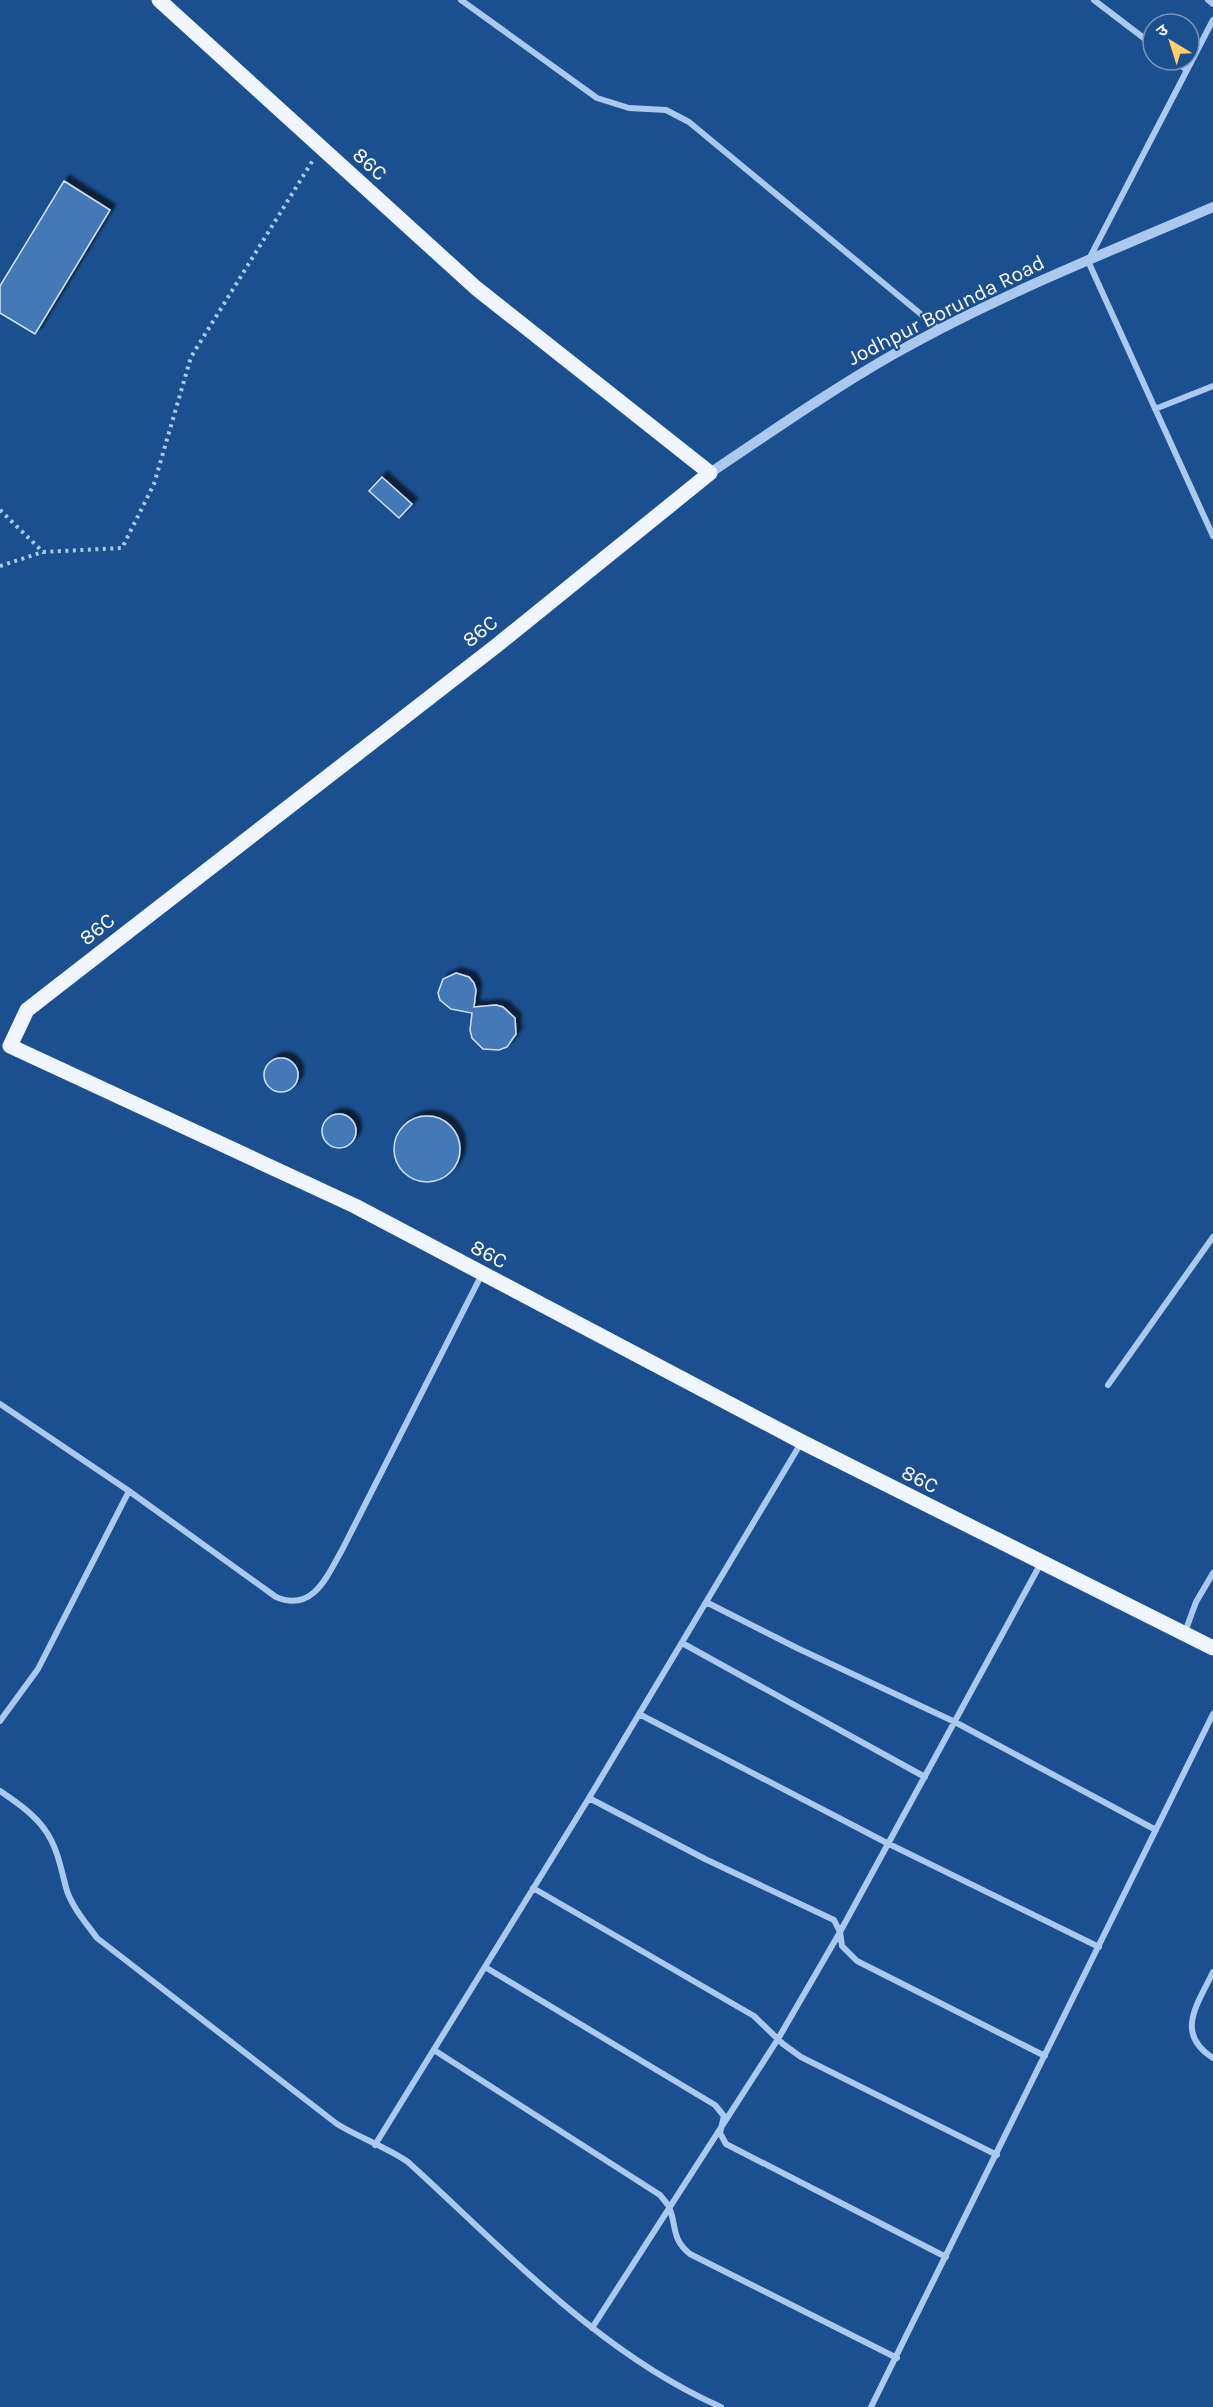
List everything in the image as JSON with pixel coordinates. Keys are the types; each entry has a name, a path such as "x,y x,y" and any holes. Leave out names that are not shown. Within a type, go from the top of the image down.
{"main road":[{"name":"86C","path":"159,0 476,288 710,473 496,646 27,1011 10,1046 355,1206 802,1442 1213,1648"}],"street":[{"path":"461,0 597,98 629,108 666,110 689,122 940,330"},
{"path":"1094,0 1141,36"},
{"path":"1208,0 1213,4"},
{"path":"1201,43 1213,20"},
{"path":"1186,72 1088,261 1213,536"},
{"name":"Jodhpur Borunda Road","path":"710,473 839,387 940,330 1004,297 1213,207"},
{"path":"1155,409 1213,386"},
{"path":"1107,1384 1213,1237"},
{"path":"0,1404 129,1491 276,1597 286,1602 306,1598 317,1591 342,1550 482,1274"},
{"path":"375,2145 589,1798 802,1442"},
{"path":"0,1721 38,1669 129,1491"},
{"path":"592,2328 778,2038 840,1932 1041,1563"},
{"path":"1184,1634 1196,1602 1213,1573"},
{"path":"706,1602 797,1648 955,1722 1156,1830"},
{"path":"682,1643 925,1777"},
{"path":"639,1714 887,1843 1099,1947"},
{"path":"871,2407 1213,1714"},
{"path":"0,1791 37,1819 47,1832 75,1907 97,1938 337,2124 375,2145 393,2151 408,2162 592,2328 680,2387 721,2407"},
{"path":"589,1798 705,1859 834,1920 840,1932 842,1946 857,1961 1045,2056"},
{"path":"533,1888 754,2016 801,2057 997,2155"},
{"path":"485,1967 715,2105 724,2116 720,2133 726,2144 946,2257"},
{"path":"1213,1972 1190,2022 1195,2041 1213,2058"},
{"path":"434,2050 660,2195 669,2208 674,2232 681,2247 690,2254 897,2358"}],"path":[{"path":"0,566 43,552 122,548 154,484 191,357 321,147"},
{"path":"0,510 43,552"}],"building":[{"path":"64,181 110,210 35,334 0,313 0,286"},
{"path":"382,477 412,504 399,518 369,491"},
{"path":"456,973 469,977 474,983 476,990 474,1007 496,1005 503,1007 515,1018 516,1034 507,1047 499,1050 483,1049 472,1038 470,1030 472,1013 451,1009 440,1000 438,993 443,979"},
{"path":"281,1058 293,1063 298,1075 293,1087 281,1092 269,1087 264,1075 269,1063"},
{"path":"339,1114 351,1119 356,1131 351,1143 339,1148 327,1143 322,1131 327,1119"},
{"path":"427,1116 439,1119 450,1126 457,1137 460,1149 457,1161 450,1172 439,1179 427,1182 415,1179 404,1172 397,1161 394,1149 397,1137 404,1126 415,1119"}]}
